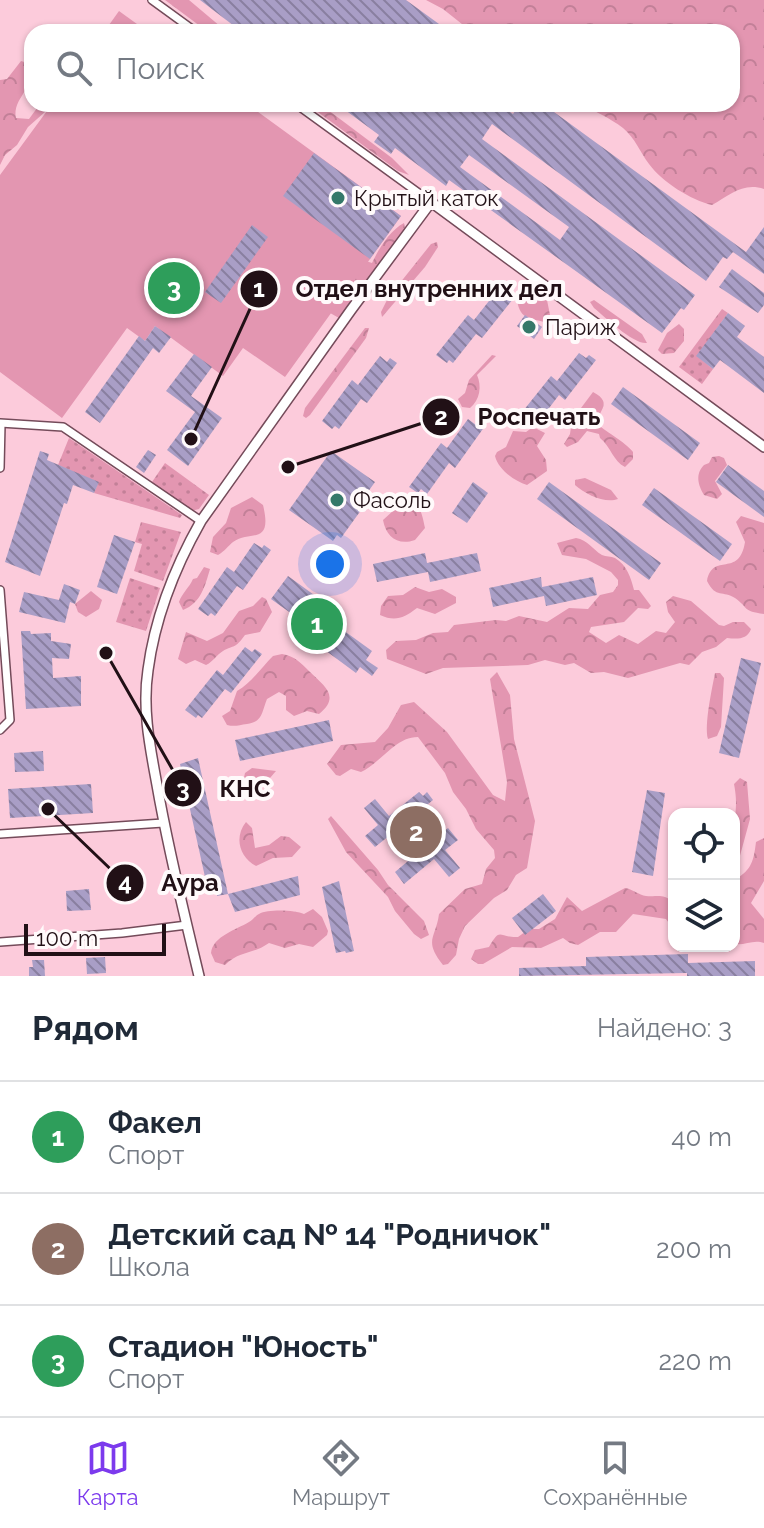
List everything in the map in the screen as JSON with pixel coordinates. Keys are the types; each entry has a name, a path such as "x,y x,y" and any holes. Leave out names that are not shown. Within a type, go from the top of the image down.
{"street":[{"path":"152,0 185,24"},
{"path":"307,112 764,447"},
{"path":"199,976 163,823 146,721 148,670 160,615 184,552 201,521 431,202"},
{"path":"0,468 1,424 63,427 201,521"},
{"path":"0,590 10,720 0,730"},
{"path":"0,834 163,823"},
{"path":"0,942 187,925"}],"green space":[{"path":"165,0 189,0 218,24 197,24"},
{"path":"426,0 764,0 764,189 743,188 712,205 695,199 669,184 655,171 623,128 596,112 740,112 740,24 462,24"},
{"path":"119,11 137,24 110,24"},
{"path":"21,61 24,62 24,92 17,105 16,118 29,119 34,112 45,112 28,127 0,165 0,80 7,79"},
{"path":"46,112 258,112 401,216 285,377 243,348 223,376 155,326 145,341 127,328 62,418 0,372 0,175"},
{"path":"318,112 331,112 392,158 409,175 398,171"},
{"path":"404,223 405,228 344,314 339,318 323,309 366,261 372,263 389,235"},
{"path":"437,242 438,247 425,267 382,317 381,312 388,298 431,244"},
{"path":"541,297 547,300 551,320 548,323 528,318 521,312 517,300"},
{"path":"594,300 642,334 647,343 635,340 612,324 594,308 590,302"},
{"path":"722,309 728,313 697,356 713,369 702,384 679,367"},
{"path":"679,324 684,329 684,341 674,353 662,354 658,350 667,333"},
{"path":"365,328 369,328 366,338 310,415 306,418 303,416 305,408"},
{"path":"492,355 496,356 477,375 480,388 476,401 470,408 462,407 458,399 465,393 469,380"},
{"path":"593,392 600,396 604,404 599,425 633,452 633,459 625,467 599,434 587,431 578,442 567,447 564,444 570,434 573,413"},
{"path":"533,427 545,433 537,446 546,460 547,471 527,485 507,474 495,456 506,447 513,431 526,432"},
{"path":"69,438 182,515 180,518 94,493 98,483 58,465"},
{"path":"712,457 724,458 727,465 715,481 722,494 717,499 704,495 698,476"},
{"path":"165,463 209,495 199,509 191,511 152,482"},
{"path":"585,478 611,490 618,499 607,500 584,492 575,485 575,480"},
{"path":"252,497 263,505 265,526 262,532 233,542 218,555 210,552 213,537 226,523 231,508"},
{"path":"405,500 418,506 425,528 415,540 409,542 394,539 383,520"},
{"path":"741,516 764,523 764,614 749,610 735,598 717,592 707,581 715,567 732,563 742,553 745,542 736,522"},
{"path":"141,522 181,532 163,581 134,571 142,544 135,542"},
{"path":"576,538 623,564 634,590 639,590 651,606 648,609 638,608 624,622 591,627 589,632 606,643 619,635 638,644 656,631 666,633 675,622 666,602 673,596 691,601 719,625 744,622 751,629 749,633 741,638 727,638 716,647 702,652 689,665 680,663 628,678 604,672 591,673 574,663 565,665 545,660 528,665 443,668 426,674 387,659 386,650 396,641 416,640 433,633 448,632 454,625 506,621 519,616 547,622 569,608 588,609 600,595 613,592 618,580 611,572 586,559 562,555 557,543"},
{"path":"204,567 210,569 201,593 194,603 183,610 180,599"},
{"path":"130,578 160,588 146,631 116,622"},
{"path":"415,587 429,592 442,589 456,597 456,603 435,614 417,608 399,618 380,615 381,606 388,596 403,595"},
{"path":"91,591 102,600 99,609 86,617 78,612 75,604"},
{"path":"262,597 272,612 260,632 245,635 236,645 206,665 195,660 186,664 178,659 186,632 207,641 223,633 239,611 253,606"},
{"path":"282,654 298,660 325,687 330,696 326,708 319,714 307,711 294,716 286,710 286,696 279,692 267,699 256,721 227,725 222,716 230,711 237,691 273,656"},
{"path":"497,672 510,695 514,739 535,821 527,868 516,875 507,890 465,926 456,955 443,965 432,944 439,914 465,889 482,884 486,869 495,858 494,850 476,829 445,773 418,737 395,745 361,772 351,769 340,776 327,764 341,745 375,742 388,728 401,705 414,702 447,732 493,795 505,801 507,782 490,679"},
{"path":"715,673 720,673 724,678 721,727 717,736 708,739 708,716"},
{"path":"252,768 276,771 263,786 254,790 243,782 245,773"},
{"path":"740,778 747,782 750,819 740,856 740,808 736,808 734,784"},
{"path":"331,816 388,885 424,921 429,935 421,939 414,934 388,897 346,852 328,819"},
{"path":"246,822 252,828 255,848 269,845 281,836 289,837 301,847 292,857 273,858 256,866 240,846 240,834"},
{"path":"764,838 764,881 751,903 764,919 764,943 742,944 740,876 750,866 756,842"},
{"path":"625,888 646,896 668,899 668,922 633,914 616,932 600,932 578,945 563,938 541,948 512,947 483,964 471,959 475,950 489,947 500,934 518,937 555,919 567,897 582,911"},
{"path":"313,909 322,917 328,931 313,947 299,944 285,948 269,943 225,965 215,962 211,953 216,942 259,914 282,911 304,914"}],"building":[{"path":"200,0 406,0 439,24 232,24"},
{"path":"348,112 554,112 746,252 764,227 764,274 733,252 727,259 723,257 706,281 492,124 482,139 695,295 662,333 449,180 446,186 395,148 391,154 374,142 379,135","holes":["469,155 569,227 560,240 460,167"]},
{"path":"314,153 401,216 370,259 283,196"},
{"path":"252,225 268,237 221,303 205,292"},
{"path":"732,269 764,293 764,305 758,313 719,287"},
{"path":"496,292 513,299 482,338 476,334 453,363 449,360 447,363 436,355 468,315 474,320"},
{"path":"728,313 745,326 737,337 764,357 764,393 720,360 713,369 696,356"},
{"path":"525,315 542,327 534,339 517,326"},
{"path":"155,326 171,337 159,353 153,348 100,423 85,412 139,336 145,341"},
{"path":"579,353 596,360 565,400 559,395 537,424 532,421 530,424 519,416 551,376 557,381"},
{"path":"194,354 212,367 191,396 222,418 188,466 167,450 195,412 166,391"},
{"path":"380,356 387,362 390,358 397,363 367,403 361,399 339,429 335,426 332,429 322,421 352,380 358,385"},
{"path":"623,387 700,443 688,460 611,404"},
{"path":"468,419 476,425 478,421 485,426 455,468 449,463 427,494 421,489 418,493 409,487 441,443 447,448"},
{"path":"148,450 156,455 144,473 136,467"},
{"path":"40,451 49,454 47,460 99,482 94,493 73,485 40,576 5,562"},
{"path":"331,451 375,482 360,503 364,506 341,538 337,535 333,541 289,510"},
{"path":"728,465 764,491 764,517 716,482"},
{"path":"473,482 488,493 467,523 452,513"},
{"path":"549,482 661,563 649,580 537,499"},
{"path":"654,488 732,544 720,561 642,505"},
{"path":"114,535 135,542 117,594 97,587"},
{"path":"254,543 271,550 243,590 237,586 215,616 211,613 208,616 198,609 227,567 234,572"},
{"path":"425,553 427,563 477,553 481,571 430,582 428,572 377,582 373,564"},
{"path":"288,576 332,608 325,617 372,651 366,660 378,668 372,676 360,667 356,673 314,642 320,634 271,599"},
{"path":"541,577 542,587 593,577 597,595 546,606 544,596 493,607 489,588"},
{"path":"64,584 80,590 75,604 70,602 65,623 19,612 24,592 59,600"},
{"path":"21,631 51,633 51,641 71,644 69,659 52,658 53,678 81,676 81,706 26,709"},
{"path":"245,647 262,654 231,693 225,689 202,718 198,715 196,718 185,710 217,670 223,675"},
{"path":"741,658 761,663 739,758 719,753"},
{"path":"329,720 333,741 240,761 235,740"},
{"path":"43,751 44,771 15,772 14,753"},
{"path":"198,758 228,894 217,896 217,893 209,895 180,764"},
{"path":"91,784 93,813 10,818 8,789"},
{"path":"647,790 665,793 653,876 632,872"},
{"path":"419,792 423,796 427,792 433,800 406,822 426,846 448,828 458,840 445,850 460,868 449,877 434,859 404,884 395,872 414,856 394,832 375,847 365,836 378,825 364,808 375,799 389,816"},
{"path":"298,876 300,895 235,912 228,894"},
{"path":"339,881 354,951 346,953 336,953 322,887"},
{"path":"89,889 91,910 67,911 66,891"},
{"path":"543,894 556,911 525,935 512,918"},
{"path":"688,954 688,963 755,961 755,976 687,976 687,973 519,976 519,968 586,966 586,957"},
{"path":"105,957 106,973 87,974 86,958"},
{"path":"32,960 44,960 45,976 29,976"}],"place":[{"name":"Крытый каток","path":"338,198"},
{"name":"Стадион \"Юность\"","path":"174,288"},
{"name":"Париж","path":"529,327"},
{"name":"Отдел внутренних дел","path":"191,439"},
{"name":"Роспечать","path":"288,467"},
{"name":"Фасоль","path":"337,500"},
{"name":"Факел","path":"317,624"},
{"name":"КНС","path":"106,653"},
{"name":"Аура","path":"48,809"},
{"name":"Детский сад № 14 \"Родничок\"","path":"416,832"}]}
